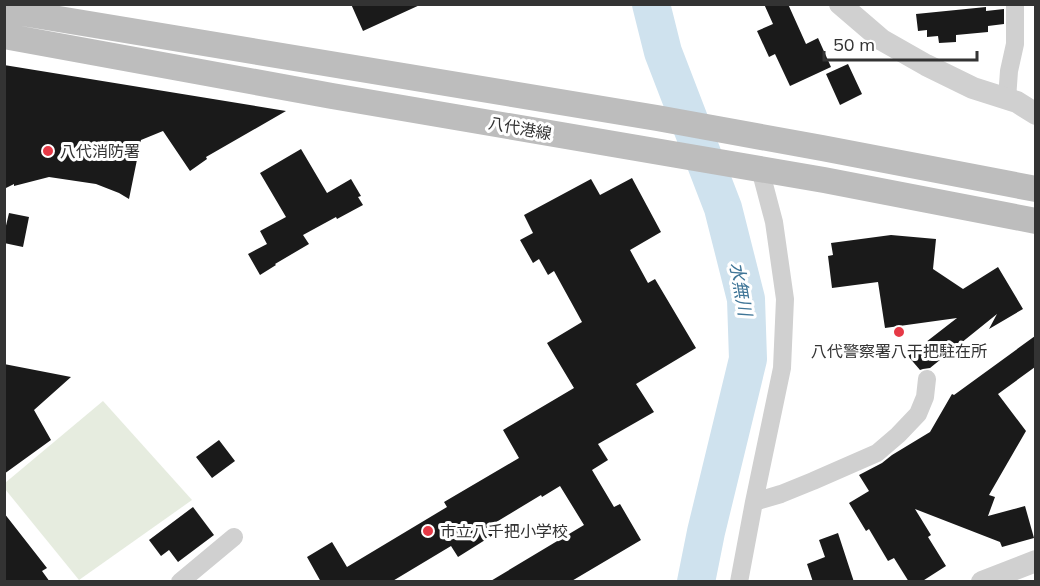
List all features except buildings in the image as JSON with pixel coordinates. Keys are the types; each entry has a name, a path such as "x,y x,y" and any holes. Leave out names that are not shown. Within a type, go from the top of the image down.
{"main road":[{"name":"八代港線","path":"4,9 657,118 1035,189"},
{"name":"八代港線","path":"4,36 332,96 824,180 1035,220"}],"street":[{"path":"840,4 882,40 926,65 973,88 1017,102 1035,114"},
{"path":"1007,99 1009,71 1015,44 1015,4"},
{"path":"739,582 782,368 785,299 774,222 760,170"},
{"path":"754,502 781,494 878,453 918,414 925,397 927,379"},
{"path":"180,582 234,537"},
{"path":"982,582 1035,561"}],"shaded area":[{"path":"103,401 192,500 79,580 5,489 5,483"}],"waterway":[{"name":"水無川","path":"651,4 663,52 723,208 746,299 748,359 696,582"}],"place":[{"name":"八代消防署","path":"48,151"},
{"name":"八代警察署八干把駐在所","path":"899,332"},
{"name":"市立八千把小学校","path":"428,531"}]}
